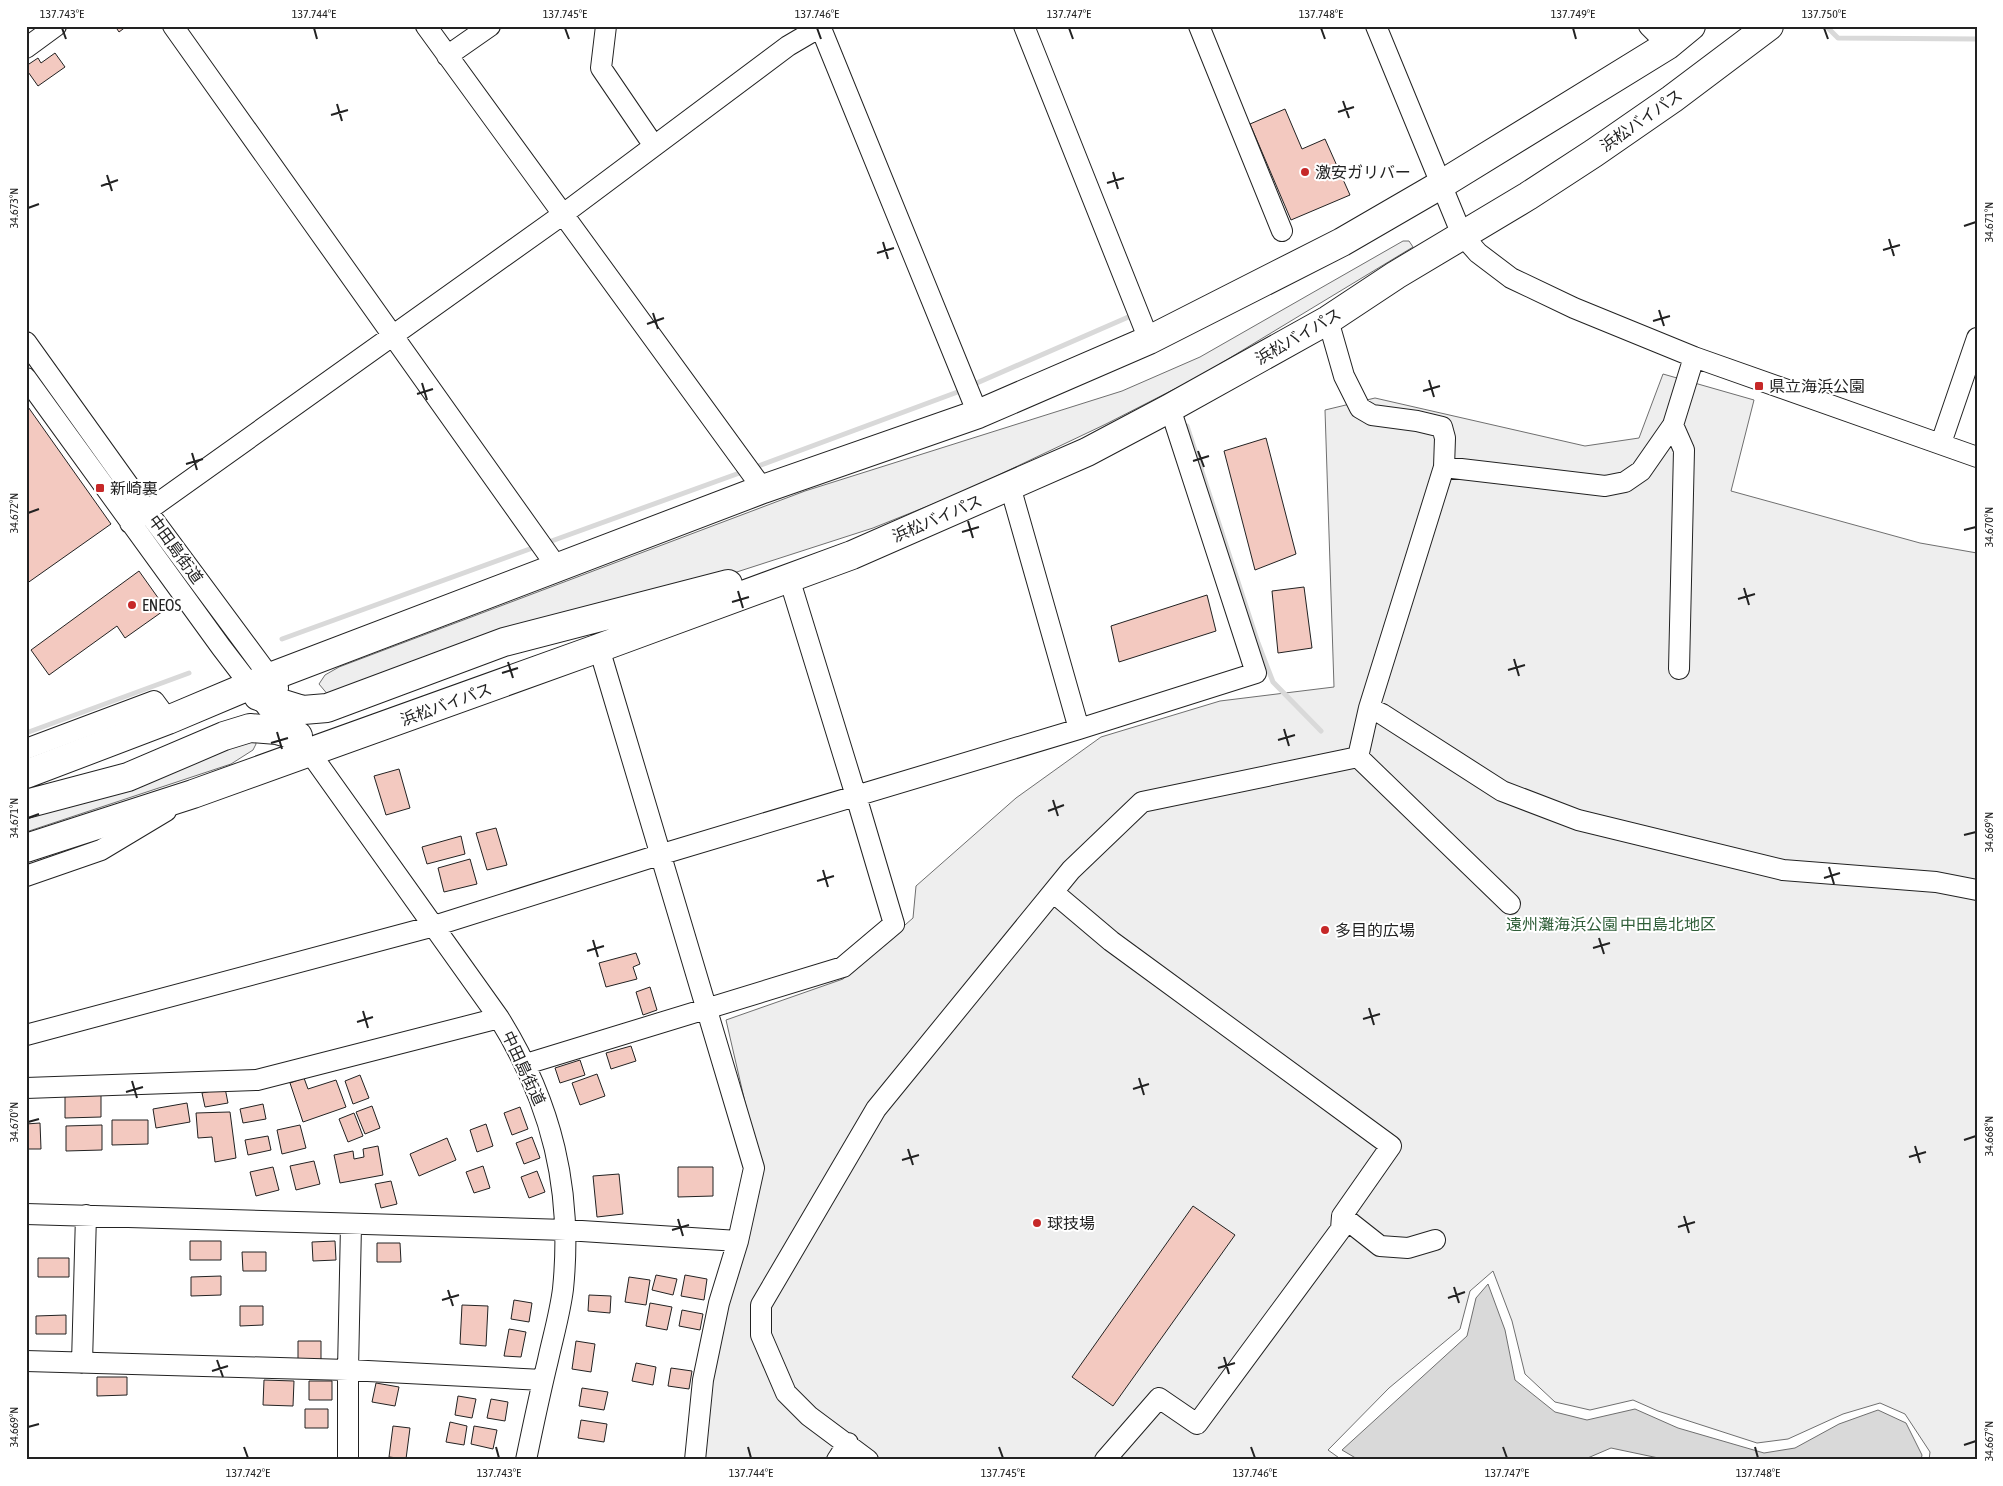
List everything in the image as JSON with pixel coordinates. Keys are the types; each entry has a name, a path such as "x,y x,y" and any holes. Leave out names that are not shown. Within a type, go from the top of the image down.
{"highway":[{"path":"26,774 260,686 553,561 1149,340 1342,242 1442,184 1658,35 1691,26"},
{"name":"浜松バイパス","path":"26,848 193,794 304,744 599,648 852,555 1087,452 1328,320 1462,235 1528,196 1672,99 1769,26"},
{"path":"260,686 290,706 304,710 327,708 504,642 776,571 852,555"},
{"path":"26,804 128,777 224,736 250,728 277,730 304,744"}],"street":[{"path":"26,48 56,26"},
{"path":"172,26 553,561"},
{"path":"426,26 759,484"},
{"path":"447,56 490,26"},
{"path":"606,26 601,68 654,146"},
{"path":"130,523 562,215 788,46 821,26 974,406"},
{"path":"1024,26 1149,340"},
{"path":"1199,26 1282,231"},
{"path":"1376,26 1462,235 1478,253 1511,278 1574,308 1694,357 1977,457"},
{"path":"1328,320 1344,376 1360,408 1372,415 1417,421 1442,427 1446,438 1444,467 1369,708 1358,757"},
{"path":"1941,443 1977,338"},
{"name":"中田島街道","path":"26,342 147,511 260,686 273,715 304,744 499,1018 526,1064 544,1108 558,1158 566,1230 563,1290 526,1460"},
{"path":"1444,467 1605,486 1625,482 1641,471 1673,425 1694,357"},
{"name":"中田島街道","path":"26,378 221,647 260,686"},
{"path":"26,1035 434,926 660,855 1080,730 1256,673 1170,408"},
{"path":"1673,425 1684,450 1679,669"},
{"path":"1010,486 1080,730"},
{"path":"526,1064 843,967 894,924 789,578"},
{"path":"599,648 705,1010 754,1168 738,1241 719,1303 703,1380 695,1460"},
{"path":"26,748 154,701 168,720"},
{"name":"中田島街道","path":"290,706 294,711 304,744"},
{"path":"1369,708 1382,714 1502,791 1578,820 1783,870 1936,882 1977,890"},
{"path":"868,1460 842,1452 786,1393 761,1335 760,1304 876,1109 1070,870 1142,802 1358,757"},
{"path":"1358,757 1510,904"},
{"path":"26,876 102,850 193,794"},
{"path":"1053,892 1111,941 1391,1146 1342,1216 1341,1229 1197,1424 1160,1398 1106,1460"},
{"path":"26,1088 257,1080 499,1018"},
{"path":"26,1214 566,1230 738,1241"},
{"path":"82,1363 86,1215"},
{"path":"1342,1216 1380,1246 1408,1248 1435,1240"},
{"path":"348,1460 351,1225"},
{"path":"26,1361 348,1370 543,1380"}],"green space":[{"path":"1403,241 1409,241 1413,247 1200,376 1106,424 963,492 873,528 681,590 329,696 319,684 325,675 339,667 805,491 1122,391 1200,357"},
{"name":"遠州灘海浜公園 中田島北地区","path":"1663,374 1754,400 1731,491 1920,543 1977,553 1977,1460 1929,1460 1930,1452 1905,1414 1880,1403 1843,1414 1788,1439 1757,1443 1658,1411 1633,1400 1590,1410 1555,1402 1525,1374 1512,1321 1493,1271 1470,1291 1460,1329 1389,1388 1328,1450 1342,1460 705,1460 710,1386 760,1167 726,1020 843,979 913,918 916,886 1016,798 1101,737 1220,701 1334,687 1325,410 1375,398 1585,446 1639,438"},
{"path":"255,737 256,744 253,750 231,764 26,832 26,813"}],"shaded area":[{"path":"1488,1284 1505,1330 1515,1380 1555,1412 1587,1420 1635,1409 1678,1428 1764,1453 1795,1448 1839,1424 1878,1410 1906,1423 1922,1455 1921,1460 1668,1460 1611,1448 1583,1460 1359,1460 1342,1450 1467,1336 1476,1298"}],"building":[{"path":"115,26 127,26 119,32"},
{"path":"55,53 65,67 38,86 26,69 26,66 38,58 41,63"},
{"name":"激安ガリバー","path":"1285,109 1302,149 1325,139 1350,195 1291,220 1250,124"},
{"path":"26,404 111,524 26,584"},
{"path":"1266,438 1296,554 1255,570 1224,451"},
{"path":"139,571 166,609 125,638 117,626 49,675 31,650"},
{"path":"1304,587 1312,648 1278,653 1272,591"},
{"path":"1207,595 1216,631 1119,662 1111,626"},
{"path":"399,769 410,808 386,815 374,776"},
{"path":"496,828 507,865 487,870 476,833"},
{"path":"461,836 465,854 427,864 422,847"},
{"path":"470,859 477,884 444,892 438,868"},
{"path":"636,953 640,964 633,967 637,979 606,987 599,963"},
{"path":"650,987 657,1010 643,1015 636,992"},
{"path":"631,1046 636,1061 611,1069 606,1053"},
{"path":"580,1060 585,1075 560,1083 555,1068"},
{"path":"597,1074 605,1096 580,1105 572,1083"},
{"path":"360,1075 369,1098 353,1104 345,1081"},
{"path":"304,1078 308,1089 336,1080 346,1107 303,1122 290,1083"},
{"path":"225,1088 228,1103 205,1107 202,1093"},
{"path":"101,1092 101,1117 65,1118 65,1093"},
{"path":"187,1103 190,1122 156,1128 153,1109"},
{"path":"263,1104 266,1119 243,1123 240,1109"},
{"path":"372,1106 380,1128 365,1134 356,1112"},
{"path":"520,1107 528,1129 512,1135 504,1113"},
{"path":"230,1112 236,1158 215,1162 212,1137 198,1138 196,1113"},
{"path":"354,1113 363,1136 348,1142 339,1119"},
{"path":"112,1120 148,1120 148,1144 112,1145"},
{"path":"40,1123 41,1149 26,1149 26,1124"},
{"path":"486,1124 493,1146 477,1152 470,1130"},
{"path":"102,1125 102,1150 66,1151 66,1126"},
{"path":"300,1125 306,1148 282,1154 277,1130"},
{"path":"268,1136 271,1150 248,1155 245,1140"},
{"path":"532,1137 540,1158 524,1164 516,1143"},
{"path":"447,1138 456,1160 419,1176 410,1154"},
{"path":"378,1146 383,1175 340,1183 334,1155 353,1151 354,1159 364,1157 363,1149"},
{"path":"314,1161 320,1184 296,1190 290,1166"},
{"path":"483,1166 490,1188 474,1193 466,1172"},
{"path":"273,1167 279,1190 256,1196 250,1172"},
{"path":"678,1167 713,1167 713,1196 678,1197"},
{"path":"537,1171 545,1192 529,1198 521,1177"},
{"path":"619,1174 623,1214 597,1217 593,1176"},
{"path":"391,1181 397,1204 381,1208 375,1184"},
{"path":"1193,1206 1235,1235 1113,1406 1072,1377"},
{"path":"190,1241 221,1241 221,1260 190,1260"},
{"path":"335,1241 336,1260 313,1261 312,1242"},
{"path":"377,1243 400,1243 401,1262 377,1262"},
{"path":"242,1252 266,1252 266,1271 243,1271"},
{"path":"38,1258 69,1258 69,1277 38,1277"},
{"path":"656,1275 677,1279 673,1295 652,1290"},
{"path":"685,1275 707,1279 704,1300 681,1296"},
{"path":"221,1276 221,1295 191,1296 191,1277"},
{"path":"629,1277 650,1280 646,1305 625,1302"},
{"path":"589,1295 611,1296 610,1313 588,1311"},
{"path":"514,1300 532,1303 529,1322 511,1319"},
{"path":"650,1303 672,1307 667,1330 646,1326"},
{"path":"462,1305 488,1306 486,1346 460,1344"},
{"path":"240,1306 263,1306 263,1325 240,1326"},
{"path":"682,1310 703,1314 700,1330 679,1326"},
{"path":"66,1315 66,1334 36,1334 36,1316"},
{"path":"509,1329 526,1332 521,1357 504,1356"},
{"path":"298,1341 321,1341 321,1360 298,1360"},
{"path":"576,1341 595,1344 591,1372 572,1369"},
{"path":"636,1363 656,1367 653,1385 632,1381"},
{"path":"671,1368 692,1371 689,1389 668,1386"},
{"path":"97,1377 127,1377 127,1395 97,1396"},
{"path":"264,1380 294,1381 293,1406 263,1405"},
{"path":"309,1381 332,1381 332,1400 309,1400"},
{"path":"376,1383 399,1387 395,1406 372,1402"},
{"path":"582,1388 608,1392 604,1410 579,1406"},
{"path":"458,1396 476,1399 472,1418 455,1415"},
{"path":"491,1399 508,1402 505,1421 487,1418"},
{"path":"305,1409 328,1409 328,1428 305,1428"},
{"path":"581,1420 607,1424 604,1442 578,1438"},
{"path":"450,1422 467,1426 464,1445 446,1442"},
{"path":"393,1426 410,1428 406,1459 389,1457"},
{"path":"474,1426 497,1430 493,1449 471,1444"}],"waterway":[{"path":"1826,26 1838,38 1977,39"},
{"path":"970,386 1133,315"},
{"path":"753,468 963,390"},
{"path":"1187,426 1258,643 1273,682 1321,731"},
{"path":"546,543 745,471"},
{"path":"282,639 538,546"},
{"path":"26,733 189,673"}],"place":[{"name":"激安ガリバー","path":"1305,172"},
{"name":"県立海浜公園","path":"1759,386"},
{"name":"新崎裏","path":"100,488"},
{"name":"ENEOS","path":"132,605"},
{"name":"多目的広場","path":"1325,930"},
{"name":"球技場","path":"1037,1223"}]}
